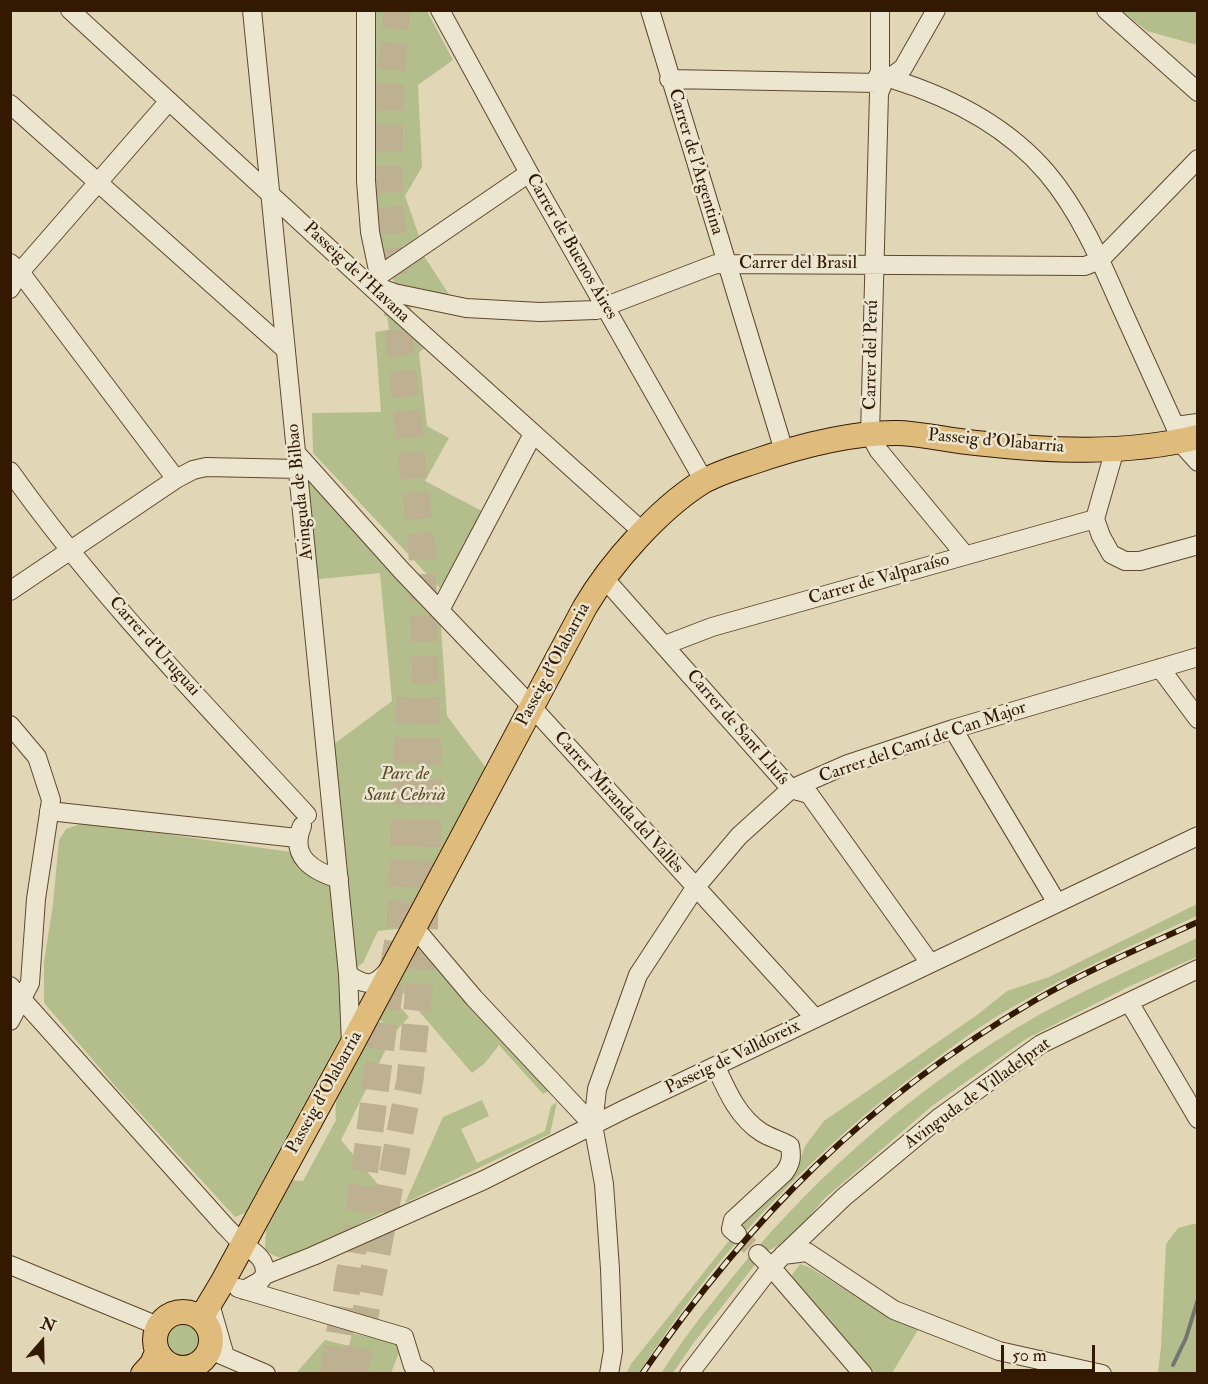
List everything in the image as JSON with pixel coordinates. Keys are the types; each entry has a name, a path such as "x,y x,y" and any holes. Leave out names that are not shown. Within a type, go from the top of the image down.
{"main road":[{"name":"Passeig d'Olabarria","path":"205,1311 233,1287 243,1244 585,607 604,578 673,504 704,481 723,472 784,451 835,439 899,433 1047,450 1115,449 1184,435"},
{"path":"143,1374 152,1364 190,1367 217,1353 205,1311 178,1312 163,1319 155,1335 163,1364"}],"street":[{"name":"Passeig de l'Havana","path":"70,10 271,194 373,279 533,434 644,533"},
{"name":"Avinguda de Bilbao","path":"252,10 339,879 348,975 351,1046"},
{"path":"366,10 366,181 373,279"},
{"name":"Carrer de Buenos Aires","path":"440,10 529,173 704,481"},
{"name":"Carrer de l'Argentina","path":"650,10 669,79 784,451"},
{"name":"Carrer del Perú","path":"880,10 885,79 879,93 870,435 879,451 965,555"},
{"path":"885,79 903,68 936,10"},
{"path":"1106,10 1197,92"},
{"path":"669,79 885,79 937,94 994,126 1022,148 1045,171 1062,193 1100,260 1197,462"},
{"path":"10,289 15,267 98,183 169,101"},
{"path":"10,104 286,350"},
{"path":"1100,260 1197,159"},
{"path":"373,279 529,173"},
{"name":"Carrer del Brasil","path":"373,279 414,297 466,308 540,312 605,307 707,266 726,264 1085,266 1100,260"},
{"path":"15,267 176,479"},
{"name":"Passeig d'Olabarria","path":"1184,435 1197,423"},
{"path":"440,610 533,434"},
{"path":"1115,449 1095,519 1111,554 1125,561 1140,561 1197,545"},
{"path":"10,591 176,479 193,470 206,467 298,462"},
{"name":"Carrer Miranda del Vallès","path":"298,462 532,707 815,1018"},
{"name":"Carrer d'Uruguai","path":"10,471 70,550 144,636 307,815"},
{"name":"Carrer de Valparaíso","path":"665,645 712,627 1095,519"},
{"name":"Carrer de Sant Lluís","path":"604,578 791,789 809,794 930,963"},
{"name":"Carrer del Camí de Can Major","path":"592,1125 597,1089 638,975 695,888 739,836 791,789 848,764 953,729 1197,657"},
{"path":"1160,668 1197,719"},
{"path":"10,725 37,757 51,800 36,899 30,983 17,992 10,1021"},
{"path":"953,729 1057,903"},
{"path":"331,806 307,815 297,838 302,858 318,872 339,879"},
{"path":"49,811 297,838"},
{"name":"Passeig de Valldoreix","path":"233,1287 261,1281 265,1275 484,1180 592,1125 1197,836"},
{"path":"414,927 474,999 592,1125 603,1184 610,1269 614,1351 609,1374"},
{"path":"348,975 364,984 376,982 397,960"},
{"name":"Avinguda de Villadelprat","path":"689,1374 771,1258 940,1117 1041,1044 1197,969"},
{"path":"348,975 369,1013"},
{"path":"17,992 243,1244 258,1254 264,1262 265,1275"},
{"path":"1129,1002 1197,1119"},
{"path":"716,1067 731,1100 748,1121 761,1132 790,1146 792,1156 790,1165 784,1173 733,1220 731,1229 737,1234"},
{"path":"863,1374 771,1258 807,1252 894,1310 999,1351 1102,1374"},
{"path":"10,1265 158,1326"},
{"path":"233,1287 404,1337 413,1366 425,1374"},
{"path":"217,1353 266,1374"}],"green space":[{"path":"371,11 427,11 453,60 418,85 422,167 405,196 419,236 379,262 376,249"},
{"path":"1122,11 1197,11 1197,45 1147,31"},
{"path":"424,256 450,296 396,284 391,277"},
{"path":"386,310 426,346 419,353 427,426 449,438 425,481 482,511 440,588 313,453 312,413 381,412 375,332 389,330"},
{"name":"Parc de Sant Cebrià","path":"299,463 440,610 447,716 493,777 414,927 378,931 363,963 348,974 326,750 392,701 380,573 310,580"},
{"path":"80,824 291,852 298,864 307,872 330,883 342,1017 341,1036 245,1213 235,1217 116,1087 44,1003 44,962 53,904 59,840 66,829"},
{"path":"1197,904 1197,916 1080,971 997,1016 903,1084 864,1116 827,1148 759,1217 696,1292 639,1373 626,1374 631,1364 739,1228 801,1158 805,1146 824,1121 977,1015 1007,991 1049,977"},
{"path":"1197,938 1197,957 1130,986 1026,1039 932,1106 824,1199 789,1241 765,1252 695,1341 673,1373 661,1374 707,1309 788,1214 859,1145 897,1113 936,1082 1018,1027 1084,992"},
{"path":"414,945 419,945 548,1091 543,1094 499,1045 485,1063 472,1073 393,981"},
{"path":"386,991 409,1017 397,1030 378,1019"},
{"path":"369,1033 388,1045 341,1140 396,1206 298,1254 276,1256 265,1248 266,1230 292,1180 303,1181 336,1120 341,1086"},
{"path":"482,1100 489,1116 461,1129 477,1163 545,1131 551,1106 557,1102 550,1134 405,1203 443,1117"},
{"path":"1197,1223 1197,1372 1158,1372 1166,1244 1178,1228"},
{"path":"800,1264 809,1267 884,1314 918,1330 892,1373 875,1373 791,1276"},
{"path":"183,1320 196,1326 202,1339 196,1352 183,1358 170,1352 164,1339 170,1326"},
{"path":"352,1333 402,1345 391,1373 301,1374 297,1372 325,1340 349,1346"}],"waterway":[{"path":"1173,1365 1186,1338 1198,1299"}],"tunnel":[{"path":"354,1374 410,1080 424,936 429,796 422,551 400,347 389,182 390,88 397,10"},
{"path":"333,1374 359,1214 383,1031 400,927 410,697"},
{"path":"737,1234 758,1254"}],"railway":[{"path":"642,1374 683,1317 770,1213 866,1120 918,1078 974,1038 1034,1001 1094,969 1198,922"}]}
